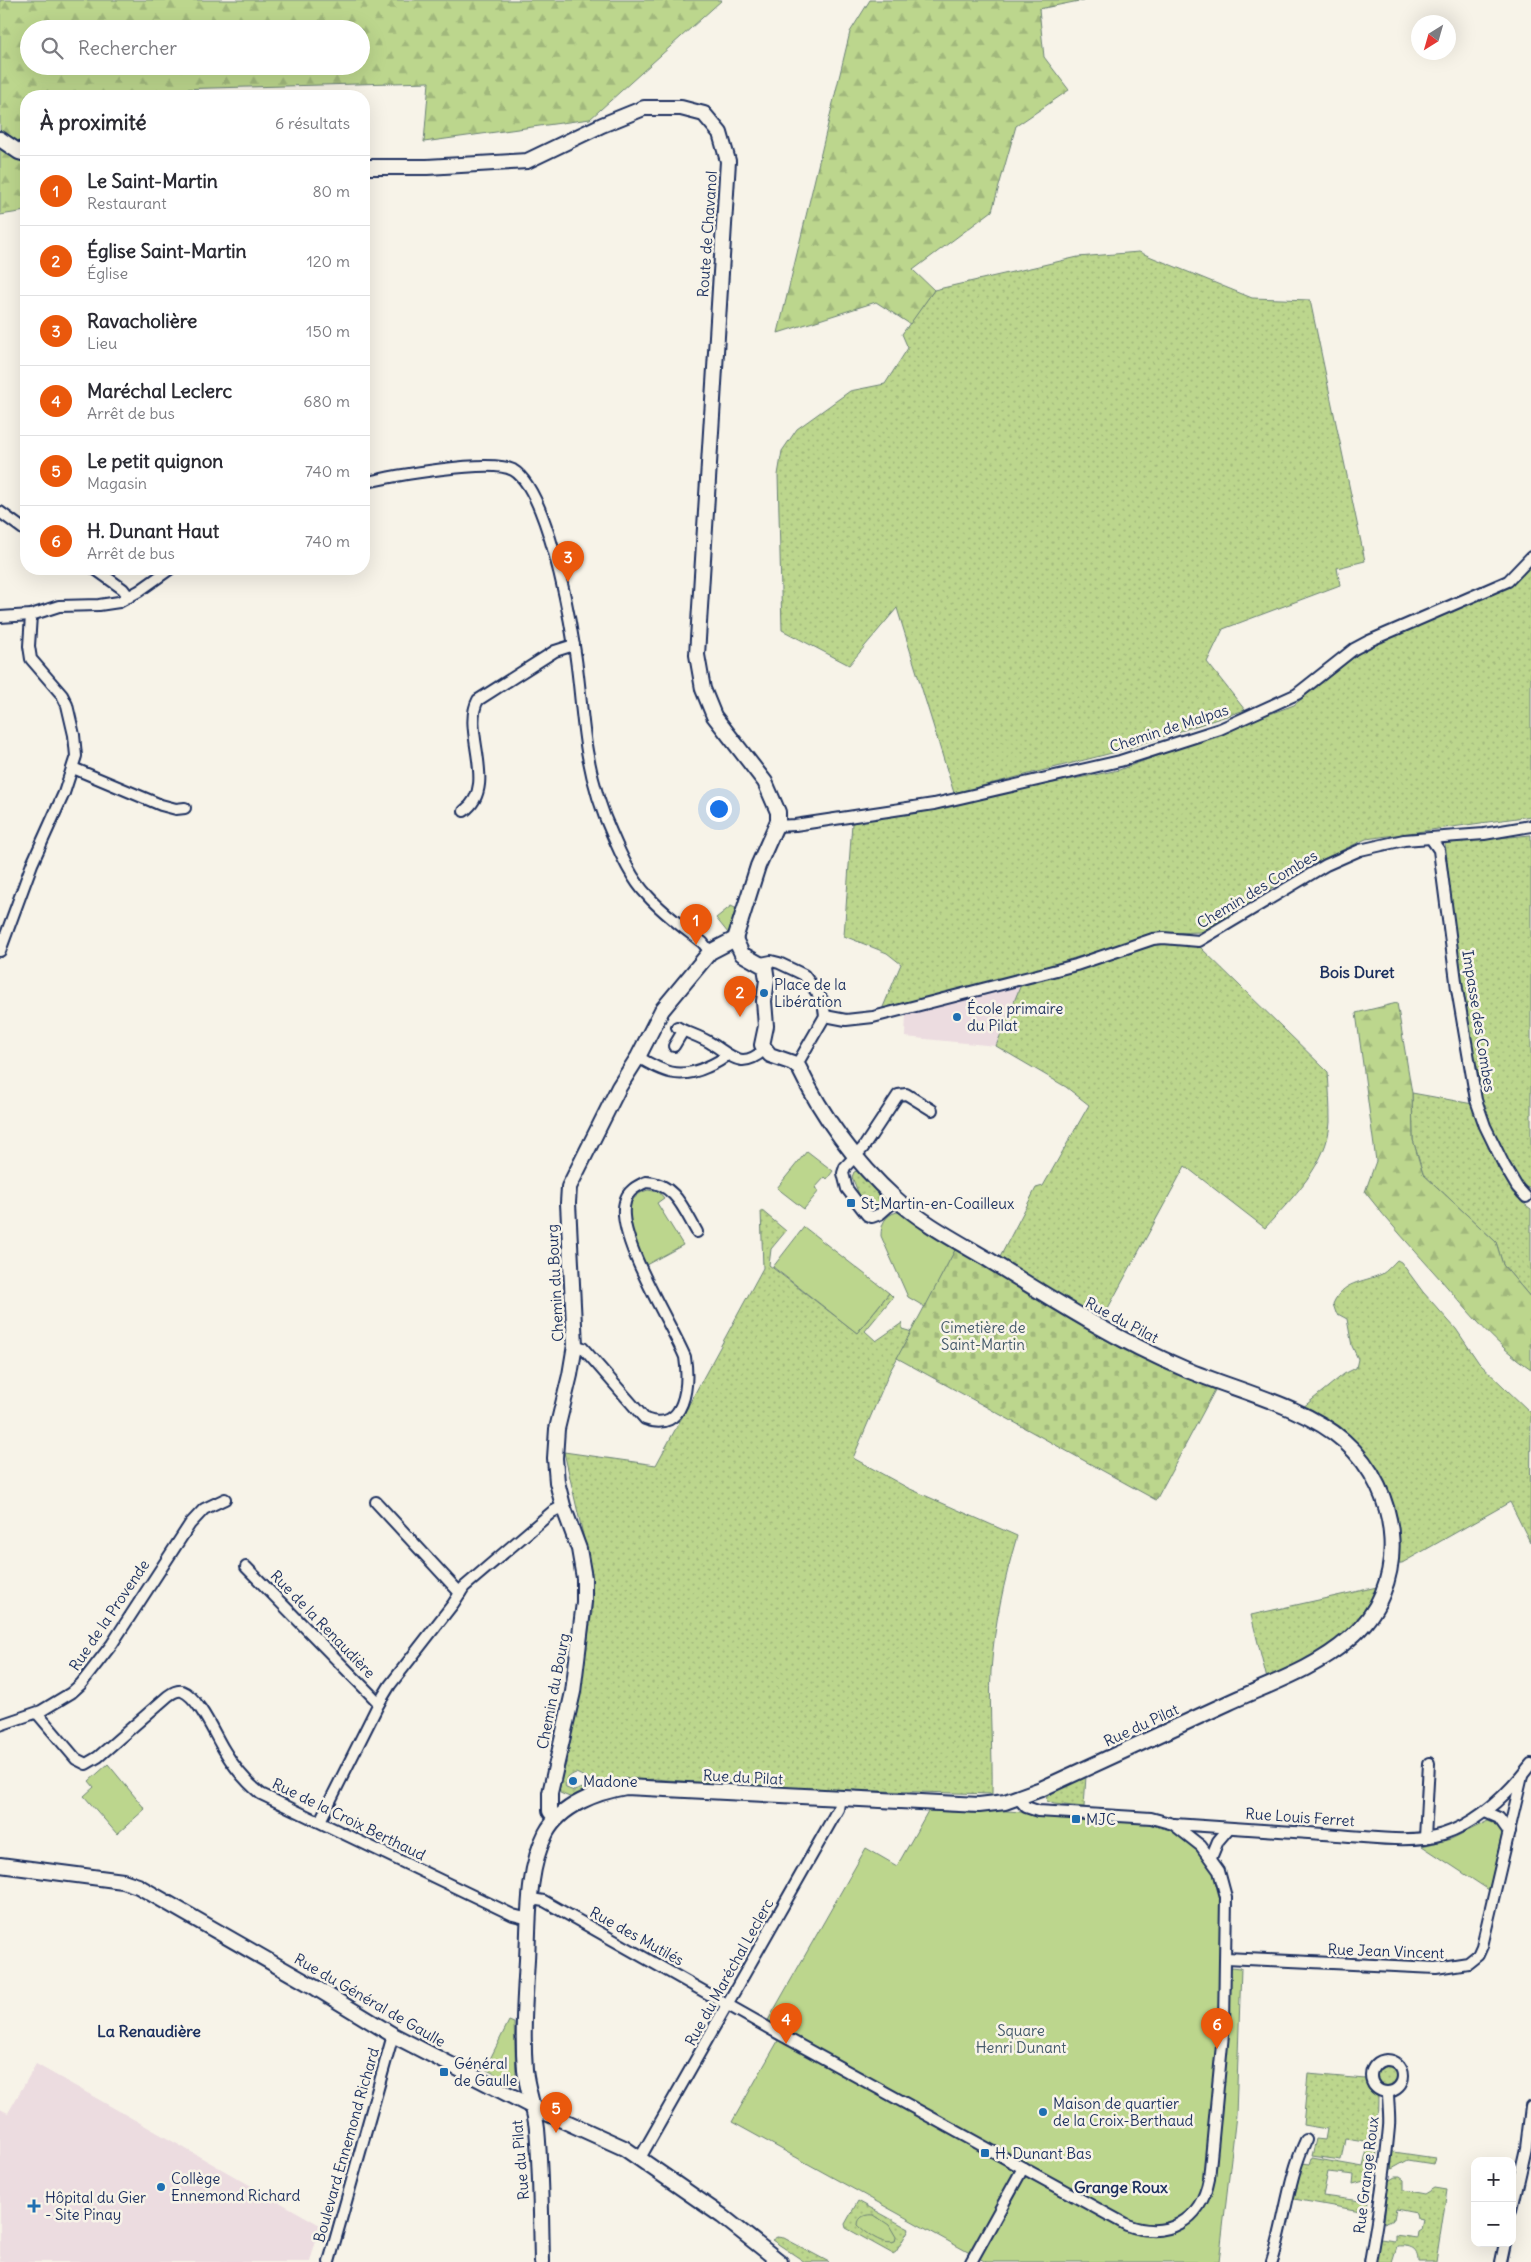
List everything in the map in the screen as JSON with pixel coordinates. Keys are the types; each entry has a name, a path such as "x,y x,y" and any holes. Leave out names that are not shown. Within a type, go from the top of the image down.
{"street":[{"name":"Route de Chavanol","path":"370,167 427,167 527,161 602,125 644,108 681,108 704,114 720,133 728,161 698,626 699,673 707,701 724,731 771,792 778,812 776,826"},
{"path":"0,139 20,152"},
{"path":"370,482 419,472 468,466 507,468 519,474 537,500 544,517 574,645 587,751 594,781 612,834 639,885 647,896 703,943 710,952"},
{"path":"0,512 20,527"},
{"name":"Chemin de Malpas","path":"776,826 795,825 934,804 1120,761 1220,729 1297,694 1354,649 1369,641 1508,581 1531,556"},
{"path":"103,575 123,589 129,597"},
{"path":"0,617 31,615 54,607 111,604 129,597 161,575"},
{"path":"0,951 32,864 73,768 76,756 74,735 67,705 62,695 31,659 29,646 31,615"},
{"path":"464,811 471,806 478,793 474,713 478,700 555,650 574,645"},
{"path":"73,768 161,805 176,809 185,808"},
{"path":"761,963 765,967 767,980 764,1001 766,1026 761,1042 764,1050 770,1055 796,1066 825,1016 824,1001 804,975 779,963 771,961 761,963 749,960 742,954 735,939 758,866 776,826"},
{"name":"Chemin des Combes","path":"825,1016 846,1020 873,1017 1076,964 1153,939 1199,941 1326,865 1347,855 1377,845 1404,840 1432,840 1531,826"},
{"name":"Impasse des Combes","path":"1432,840 1440,850 1457,989 1476,1100 1485,1126 1504,1165 1516,1187 1526,1197"},
{"name":"Chemin du Bourg","path":"556,1818 550,1811 550,1793 573,1692 584,1602 584,1578 579,1549 563,1506 557,1482 555,1458 557,1429 575,1345 568,1186 619,1087 638,1057 662,1010 710,952 735,939"},
{"path":"674,1046 680,1029 707,1041 727,1055 740,1060 747,1060 757,1056 764,1050"},
{"path":"638,1057 657,1067 681,1075 695,1073 727,1055"},
{"name":"Rue du Pilat","path":"542,2262 537,2128 531,2106 524,2047 531,1899 540,1848 556,1818 594,1795 626,1788 979,1805 994,1804 1018,1798 1296,1672 1336,1650 1353,1636 1367,1620 1387,1586 1392,1560 1389,1522 1376,1481 1353,1450 1330,1430 1308,1417 1186,1370 1116,1337 944,1233 896,1200 856,1156 830,1122 796,1066"},
{"path":"896,1200 872,1217 863,1211 844,1180 845,1168 856,1156 898,1095 906,1094 932,1110"},
{"path":"575,1345 583,1348 645,1419 662,1422 676,1414 685,1392 688,1375 685,1357 630,1244 623,1213 625,1200 630,1191 646,1182 664,1185 674,1194 697,1232"},
{"name":"Rue de la Provende","path":"0,1725 37,1713 71,1693 81,1684 112,1644 190,1524 204,1509 225,1499"},
{"path":"376,1502 460,1593"},
{"name":"Rue de la Renaudière","path":"320,1821 379,1703 390,1685 460,1593 474,1577 552,1512 563,1506"},
{"name":"Rue de la Renaudière","path":"246,1566 379,1703"},
{"name":"Rue de la Croix Berthaud","path":"37,1713 76,1759 86,1764 98,1757 168,1696 175,1691 182,1691 191,1697 199,1707 224,1751 252,1787 261,1794 513,1915 529,1919"},
{"path":"1425,1838 1429,1762"},
{"name":"Rue Louis Ferret","path":"1173,1824 1374,1837 1425,1838 1459,1828 1485,1812 1522,1776 1531,1764"},
{"name":"Rue Jean Vincent","path":"1226,1958 1416,1969 1468,1964 1478,1955 1482,1946 1522,1776"},
{"name":"Rue du Maréchal Leclerc","path":"640,2158 835,1814 840,1798"},
{"path":"1018,1798 1026,1807 1038,1811 1151,1818 1173,1824 1188,1835 1211,1858 1218,1840 1229,1828"},
{"path":"1485,1812 1500,1818 1509,1832"},
{"name":"Rue des Mutilés","path":"531,1899 544,1901 1127,2225 1141,2230 1155,2231 1170,2228 1193,2213 1202,2202 1209,2179 1220,2082 1226,1958 1226,1897 1219,1872 1211,1858"},
{"name":"Rue du Général de Gaulle","path":"0,1865 123,1881 138,1886 316,1988 393,2036 531,2106 601,2137 640,2158 722,2216 780,2262"},
{"name":"Boulevard Ennemond Richard","path":"329,2262 387,2051 393,2036"},
{"name":"Rue Grange Roux","path":"1370,2262 1379,2210 1389,2125 1388,2092"},
{"path":"1514,2202 1526,2148 1531,2107"},
{"path":"1272,2262 1283,2228 1297,2162 1306,2140"},
{"path":"972,2262 1023,2168"},
{"path":"1501,2262 1504,2247"}],"shaded area":[{"name":"École primaire du Pilat","path":"1019,983 1021,985 996,1046 905,1037 906,1013 930,1006 933,1009 943,1003 974,995 977,997 982,993"},
{"name":"Collège Ennemond Richard","path":"36,2064 320,2225 310,2262 0,2262 0,2109 8,2113"}],"green space":[{"path":"0,0 722,0 590,119 424,142 429,82 176,90 20,90 20,212 0,215"},
{"path":"870,0 1084,0 1039,9 1044,57 1069,90 1016,126 992,211 913,270 934,290 910,324 876,302 778,333 850,32"},
{"path":"1139,252 1252,298 1310,300 1365,561 1337,568 1340,585 1223,629 1207,662 1245,710 1116,752 954,793 897,608 849,665 782,630 778,475 782,451 797,429 850,391 885,384 908,348 902,334 934,290 1078,257"},
{"path":"1531,563 1531,816 1366,839 1300,870 1203,932 1160,933 986,984 881,1012 901,964 887,953 844,936 852,823 1119,770 1294,705 1367,647 1508,585"},
{"path":"1531,835 1531,1186 1529,1188 1521,1186 1508,1165 1479,1099 1459,976 1445,843"},
{"path":"731,906 739,910 728,933 716,918"},
{"path":"1164,942 1199,946 1328,1072 1330,1122 1328,1137 1323,1152 1306,1180 1265,1228 1185,1166 1101,1321 999,1259 1036,1188 1043,1186 1089,1105 1066,1087 996,1046 1022,982 1089,966"},
{"path":"1397,1003 1412,1093 1413,1140 1423,1174 1496,1242 1503,1265 1531,1298 1531,1369 1506,1350 1483,1328 1402,1237 1365,1192 1376,1161 1356,1013"},
{"path":"1412,1093 1473,1104 1489,1140 1523,1203 1531,1209 1531,1298 1503,1265 1496,1242 1423,1174 1413,1140"},
{"path":"807,1151 833,1171 827,1179 825,1177 815,1188 819,1191 804,1209 777,1188"},
{"path":"860,1170 884,1197 880,1204 866,1203 860,1197 852,1177 854,1172"},
{"path":"648,1190 659,1192 664,1198 657,1203 683,1245 646,1265 633,1234 629,1212 631,1203 637,1195"},
{"path":"761,1210 786,1231 771,1249 769,1265 857,1333 889,1293 893,1297 865,1331 876,1341 902,1323 902,1329 912,1332 890,1371 853,1458 908,1488 1017,1536 1000,1603 992,1654 990,1702 992,1794 771,1788 655,1779 598,1783 576,1773 566,1780 566,1788 574,1791 589,1786 590,1789 572,1798 560,1793 559,1783 567,1761 592,1612 592,1574 564,1452 656,1465 763,1268"},
{"path":"897,1212 904,1214 956,1248 925,1307 908,1297 881,1236 884,1221 889,1215"},
{"path":"804,1227 889,1293 857,1333 773,1267"},
{"name":"Cimetière de Saint-Martin","path":"956,1248 1124,1350 1215,1390 1156,1500 897,1358"},
{"path":"1397,1260 1401,1262 1423,1292 1456,1329 1479,1363 1531,1413 1530,1542 1510,1502 1402,1563 1398,1563 1395,1524 1384,1484 1374,1466 1349,1435 1333,1423 1302,1408 1344,1374 1356,1368 1358,1359 1352,1346 1347,1319 1336,1313 1333,1304 1337,1296 1353,1284 1382,1274"},
{"path":"1377,1587 1358,1619 1332,1644 1301,1663 1267,1679 1251,1615"},
{"path":"108,1764 145,1809 117,1834 84,1796 94,1787 89,1781"},
{"path":"1086,1776 1084,1807 1054,1804 1047,1801 1046,1798 1051,1790"},
{"name":"Square Henri Dunant","path":"995,1810 1126,1820 1163,1826 1180,1834 1195,1846 1208,1861 1217,1877 1220,1886 1223,1916 1221,1966 1241,1968 1236,2115 1219,2262 986,2262 732,2122 778,2041 762,2031 866,1848 897,1866 928,1811 977,1813"},
{"path":"1488,1821 1498,1825 1502,1832 1489,1890 1422,1846 1451,1839"},
{"path":"509,2021 514,2023 516,2075 509,2081 485,2069"},
{"path":"1387,2065 1397,2072 1398,2076 1391,2086 1387,2087 1377,2080 1376,2076 1383,2066"},
{"path":"1308,2074 1365,2079 1369,2090 1378,2096 1377,2147 1365,2145 1365,2141 1345,2138 1341,2160 1312,2156 1316,2139 1325,2140 1327,2129 1303,2125"},
{"path":"1367,2150 1377,2152 1371,2182 1364,2181 1353,2184 1354,2175 1328,2172 1323,2196 1368,2202 1366,2212 1294,2199 1302,2163 1310,2164 1312,2158 1363,2167"},
{"path":"1392,2151 1435,2158 1433,2164 1408,2160 1390,2170"},
{"path":"1395,2177 1400,2177 1404,2180 1404,2190 1425,2194 1435,2188 1447,2190 1436,2262 1419,2262 1419,2257 1413,2248 1397,2246 1392,2262 1376,2262 1380,2239 1395,2241 1395,2235 1417,2238 1418,2232 1421,2230 1423,2219 1417,2218 1416,2213 1396,2209 1394,2219 1384,2223 1388,2181"},
{"path":"858,2201 909,2229 896,2252 893,2254 846,2228 845,2224"},
{"path":"874,2215 889,2225 896,2237 895,2242 890,2243 880,2240 870,2235 858,2225 863,2216"},
{"path":"777,2237 784,2238 829,2262 805,2262 772,2240"}],"place":[{"name":"Ravacholière","path":"568,582"},
{"name":"Le Saint-Martin","path":"696,945"},
{"name":"Place de la Libération","path":"764,993"},
{"name":"Église Saint-Martin","path":"740,1017"},
{"name":"École primaire du Pilat","path":"957,1017"},
{"name":"St-Martin-en-Coailleux","path":"851,1203"},
{"name":"Madone","path":"573,1781"},
{"name":"MJC","path":"1076,1819"},
{"name":"Maréchal Leclerc","path":"786,2044"},
{"name":"H. Dunant Haut","path":"1217,2049"},
{"name":"Général de Gaulle","path":"444,2072"},
{"name":"Maison de quartier de la Croix-Berthaud","path":"1043,2112"},
{"name":"Le petit quignon","path":"556,2133"},
{"name":"H. Dunant Bas","path":"985,2153"},
{"name":"Collège Ennemond Richard","path":"161,2187"},
{"name":"Hôpital du Gier - Site Pinay","path":"34,2206"}],"district":[{"name":"Bois Duret","path":"1357,972"},
{"name":"La Renaudière","path":"149,2031"},
{"name":"Grange Roux","path":"1121,2187"}]}
